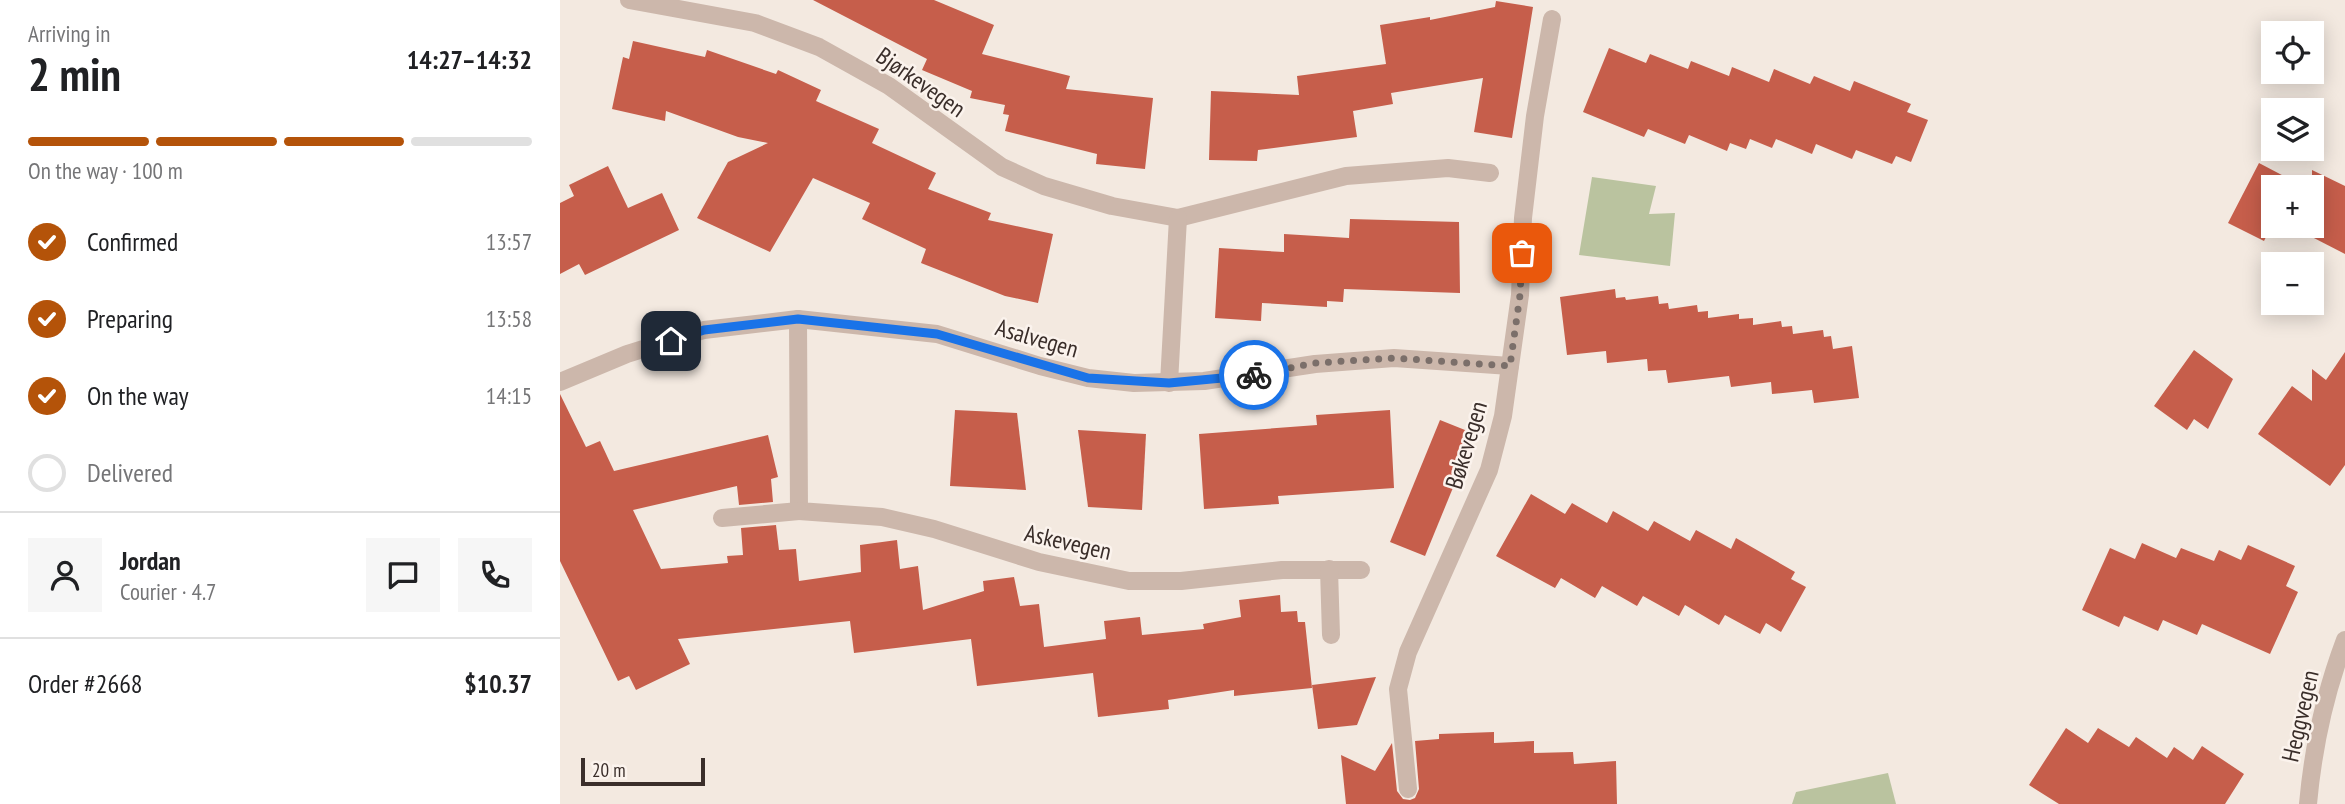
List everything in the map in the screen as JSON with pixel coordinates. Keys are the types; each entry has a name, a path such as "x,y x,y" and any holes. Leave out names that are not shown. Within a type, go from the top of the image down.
{"street":[{"name":"Bjørkevegen","path":"629,0 717,14 788,34 850,63 889,86 1002,167 1044,186 1112,206 1178,218 1346,176 1448,168 1490,173"},
{"name":"Bøkevegen","path":"1408,789 1398,689 1408,652 1489,470 1503,416 1520,295 1523,218 1535,116 1552,19"},
{"path":"1169,383 1178,218"},
{"path":"798,319 799,511"},
{"name":"Asalvegen","path":"560,382 628,354 704,330 798,319 937,334 1088,378 1169,383 1244,377 1315,363 1394,358 1510,366"},
{"name":"Askevegen","path":"722,519 799,511 882,517 934,529 1039,562 1129,581 1181,581 1282,570 1361,570"},
{"path":"1329,569 1331,635"},
{"name":"Heggvegen","path":"2308,804 2321,718 2345,640"}],"green space":[{"path":"1592,177 1656,186 1649,214 1675,213 1670,266 1579,255"},
{"path":"1888,773 1896,804 1792,804 1796,792"}],"building":[{"path":"813,0 934,0 994,25 982,54 1070,76 1066,89 1153,98 1145,169 1096,164 1097,154 1005,131 1009,115 1003,114 1005,105 970,98 972,91 922,70 927,59"},
{"path":"1496,1 1533,7 1512,138 1474,132 1483,78 1391,93 1393,104 1353,111 1357,137 1258,150 1257,161 1209,160 1211,91 1299,95 1297,76 1386,64 1380,25 1430,17 1430,20 1495,7"},
{"path":"633,41 705,57 707,50 776,74 778,70 821,90 816,101 879,129 872,143 936,173 928,189 991,213 988,220 1053,234 1038,303 1005,296 921,263 926,249 862,219 870,203 813,178 770,252 697,218 728,162 768,143 738,137 666,111 665,121 612,109 623,57 629,59"},
{"path":"1609,48 1646,63 1650,54 1688,69 1691,61 1729,76 1732,67 1769,82 1774,69 1810,84 1814,76 1850,91 1854,81 1911,104 1907,112 1928,120 1911,162 1896,156 1892,164 1856,150 1852,159 1816,144 1812,154 1776,139 1772,148 1750,139 1746,149 1730,143 1727,151 1689,135 1685,144 1648,129 1644,137 1583,112"},
{"path":"2259,163 2282,175 2261,175 2261,238 2266,238 2264,241 2228,223"},
{"path":"608,166 628,208 662,193 679,230 585,275 579,264 560,274 560,203 574,196 569,185"},
{"path":"2324,176 2345,186 2345,254 2314,238 2324,238"},
{"path":"1350,219 1459,222 1460,293 1344,289 1343,302 1327,301 1327,307 1262,303 1261,321 1215,318 1219,248 1284,252 1284,234 1349,238"},
{"path":"1615,289 1616,298 1625,297 1626,300 1658,296 1659,304 1668,303 1669,309 1697,305 1698,312 1708,311 1708,318 1739,314 1739,319 1753,318 1753,325 1781,321 1782,327 1792,326 1793,334 1823,330 1824,337 1831,336 1833,349 1852,346 1859,398 1814,403 1812,390 1772,394 1771,382 1731,387 1729,376 1668,383 1666,370 1648,371 1647,359 1607,363 1606,351 1567,355 1560,297"},
{"path":"2194,350 2233,379 2208,429 2194,419 2187,430 2154,406"},
{"path":"2345,352 2345,465 2330,486 2258,434 2292,386 2312,401 2312,369 2326,380"},
{"path":"560,394 586,447 600,441 614,471 768,435 778,477 771,479 773,502 739,505 737,486 633,510 661,569 728,563 727,556 743,555 741,528 776,525 779,550 796,549 799,581 861,572 860,545 897,540 900,569 918,566 923,610 984,591 983,581 1014,577 1020,606 1039,604 1044,647 1106,639 1104,621 1140,617 1142,635 1204,629 1203,624 1241,617 1239,600 1280,595 1281,612 1297,611 1298,622 1305,622 1312,688 1234,696 1234,690 1168,700 1169,709 1098,717 1093,673 977,686 971,639 854,653 850,621 678,639 690,664 636,690 629,676 618,681 560,561"},
{"path":"955,410 1017,413 1026,490 950,486"},
{"path":"1390,410 1394,488 1278,496 1279,504 1204,509 1199,434 1317,425 1316,415"},
{"path":"1440,420 1475,434 1425,556 1390,542"},
{"path":"1078,430 1146,434 1142,510 1088,507"},
{"path":"1531,494 1565,514 1572,503 1607,523 1613,511 1648,531 1654,521 1690,541 1696,530 1731,549 1736,538 1795,572 1791,579 1806,587 1781,632 1766,623 1760,634 1725,615 1719,625 1685,605 1679,616 1643,596 1637,606 1602,586 1595,598 1561,578 1555,588 1496,556"},
{"path":"2142,543 2176,558 2181,548 2214,561 2219,550 2241,560 2248,545 2295,566 2286,586 2298,592 2270,654 2202,624 2197,635 2163,620 2158,631 2124,616 2119,627 2082,610 2110,548 2135,559"},
{"path":"1376,677 1357,725 1318,729 1312,685"},
{"path":"2066,728 2088,743 2098,728 2129,747 2136,737 2167,758 2174,747 2193,760 2202,746 2244,774 2225,804 2059,804 2029,785"},
{"path":"1494,732 1494,743 1534,741 1534,753 1573,752 1574,764 1616,761 1617,804 1346,804 1341,755 1375,771 1392,743 1397,791 1403,799 1410,800 1415,798 1419,789 1415,741 1439,739 1439,734"}],"way so far":[{"path":"1254,375 1315,363 1394,358 1510,366 1520,295 1522,253"}],"route":[{"path":"671,341 704,330 798,319 937,334 1088,378 1134,383 1169,383 1254,375"}]}
